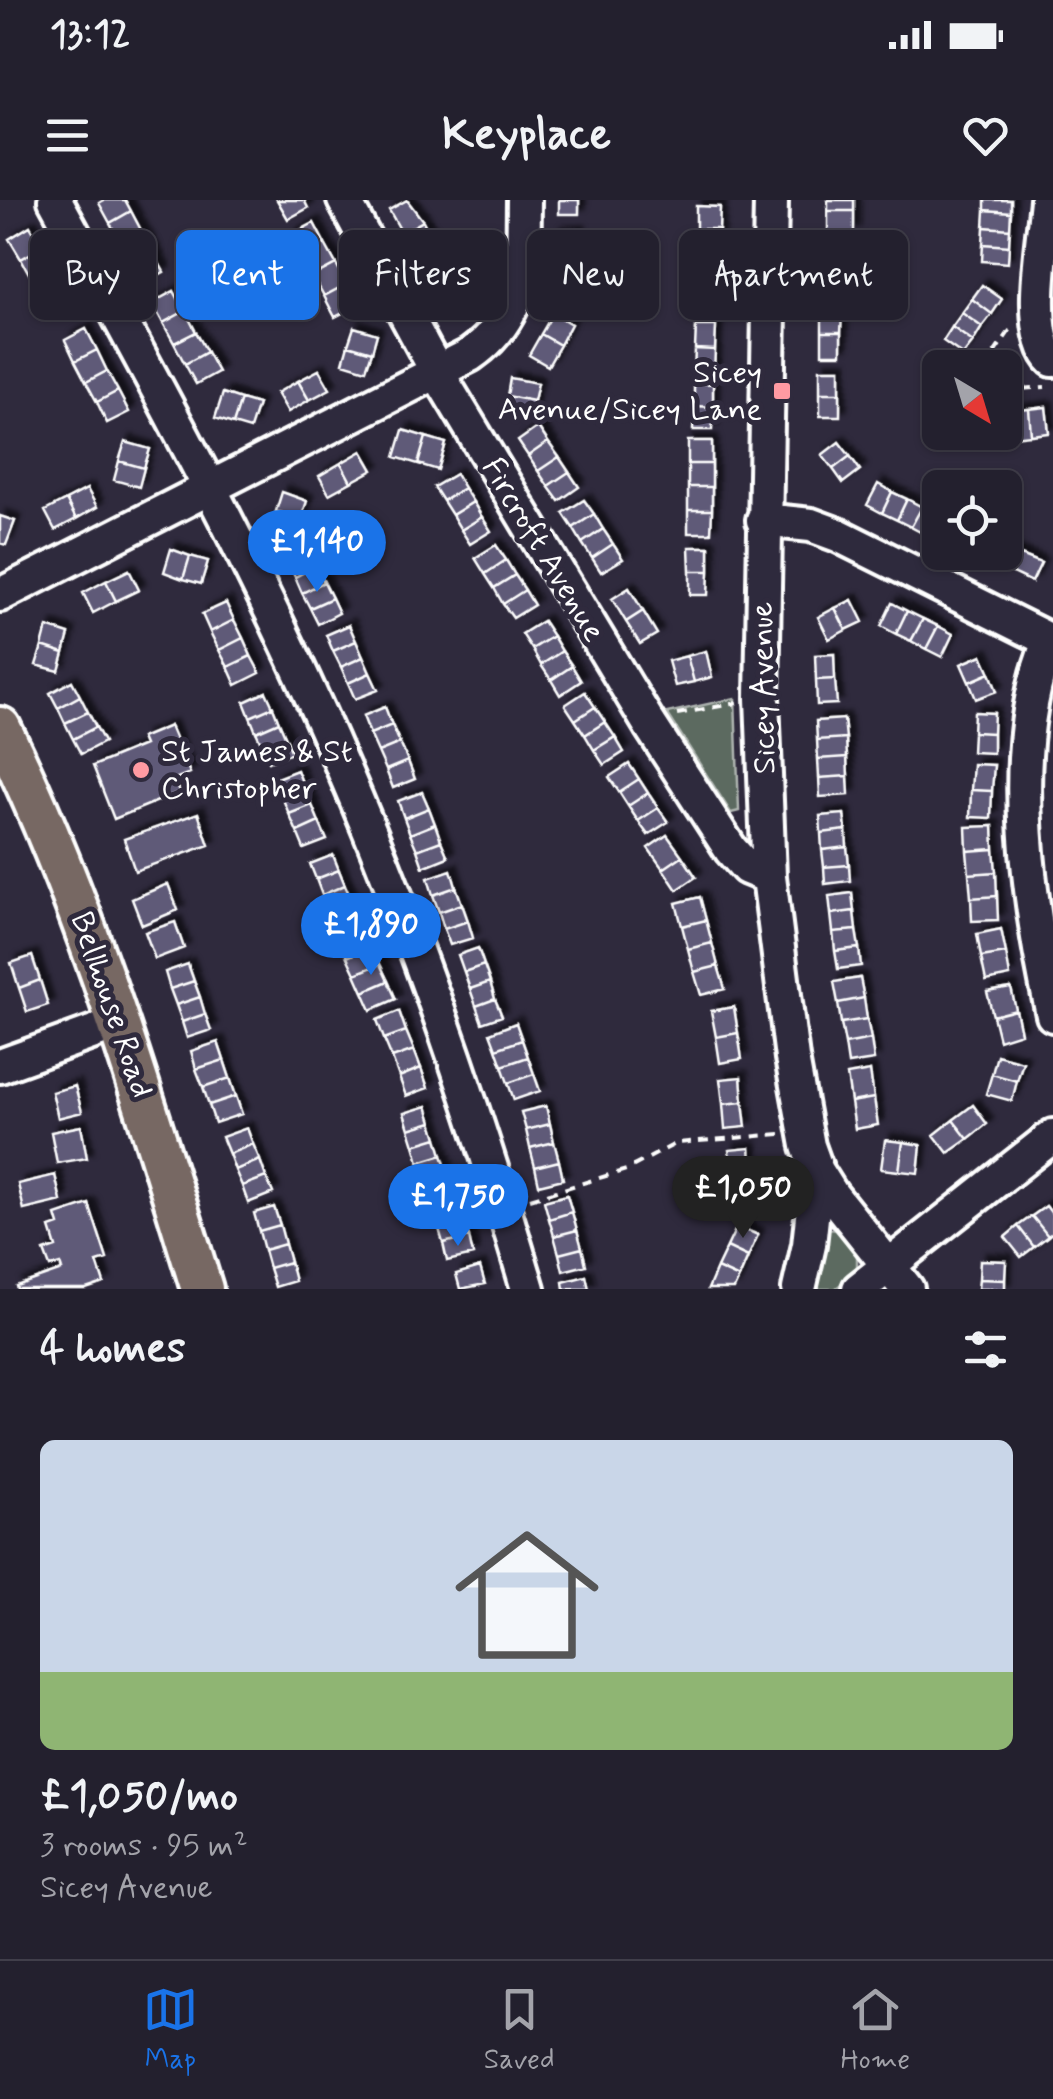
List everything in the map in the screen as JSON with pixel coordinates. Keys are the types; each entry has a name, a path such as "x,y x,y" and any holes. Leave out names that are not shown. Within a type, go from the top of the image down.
{"main road":[{"name":"Bellhouse Road","path":"0,728 68,879 118,1022 202,1289"}],"street":[{"path":"55,200 211,489 344,768 449,1045 528,1289"},
{"name":"Fircroft Avenue","path":"344,200 438,372 650,725 730,850 747,868 769,878"},
{"path":"0,595 438,372 488,342 513,309 523,259 524,200"},
{"name":"Sicey Avenue","path":"771,200 762,698 769,878 804,1132 817,1171 832,1195 898,1277"},
{"path":"1047,200 1038,313 1040,340 1053,360"},
{"path":"763,520 811,524 838,535 1052,641 1037,671 1031,698 1026,775 1029,870 1038,945 1053,1014"},
{"path":"0,1066 118,1022"},
{"path":"858,1289 898,1277 1047,1154"},
{"name":"Sicey Avenue","path":"799,1289 809,1245 817,1171"}],"path":[{"path":"996,350 1020,315 1038,313"},
{"path":"1022,389 1053,386"},
{"path":"650,725 668,716 762,698"},
{"path":"503,1207 626,1170 678,1143 804,1132"}],"green space":[{"path":"735,698 739,811 731,813 667,713"},
{"path":"827,1229 840,1230 857,1254 857,1271 835,1289 809,1289"}],"building":[{"path":"125,200 131,211 110,223 99,203"},
{"path":"277,200 304,200 308,208 288,219"},
{"path":"407,200 423,221 400,230 389,210"},
{"path":"559,200 579,200 579,214 559,214"},
{"path":"828,200 854,200 854,211 828,211"},
{"path":"985,200 1011,200 1011,212 985,210"},
{"path":"696,206 720,207 719,229 696,229"},
{"path":"985,210 1011,212 1010,229 984,227"},
{"path":"131,211 141,230 114,230 110,223"},
{"path":"828,211 854,211 854,230 828,230"},
{"path":"423,221 428,230 407,230"},
{"path":"30,226 30,254 21,259 9,239"},
{"path":"984,227 1010,229 1009,246 983,244"},
{"path":"325,244 336,264 319,273 319,247"},
{"path":"983,244 1009,246 1008,263 982,261"},
{"path":"30,254 30,275 21,259"},
{"path":"156,257 164,272 156,276"},
{"path":"336,264 339,288 324,296 319,273"},
{"path":"982,285 1002,299 992,314 972,299"},
{"path":"339,288 339,315 335,317 324,296"},
{"path":"174,291 176,316 163,323 156,301"},
{"path":"972,299 992,314 982,327 962,313"},
{"path":"962,313 982,327 973,342 952,327"},
{"path":"176,316 176,320 190,320 196,332 174,343 163,323"},
{"path":"549,320 571,324 560,345 541,334"},
{"path":"822,320 842,320 841,332 822,332"},
{"path":"696,326 716,326 715,350 695,349"},
{"path":"354,327 377,334 372,352 348,345"},
{"path":"952,327 973,342 967,350 956,350 943,341"},
{"path":"86,329 97,350 75,361 65,340"},
{"path":"196,332 207,352 185,364 174,343"},
{"path":"822,332 841,332 841,354 822,354"},
{"path":"541,334 560,345 548,366 529,355"},
{"path":"348,345 372,352 366,370 343,363"},
{"path":"695,349 715,350 714,373 694,372"},
{"path":"97,350 107,371 86,382 75,361"},
{"path":"207,352 218,372 196,384 185,364"},
{"path":"820,369 840,369 840,393 820,393"},
{"path":"319,370 330,389 309,400 298,381"},
{"path":"107,371 118,391 97,402 86,382"},
{"path":"510,378 538,383 534,401 507,396"},
{"path":"298,381 309,400 288,412 277,393"},
{"path":"694,383 713,384 713,407 694,406"},
{"path":"118,391 129,412 107,423 97,402"},
{"path":"223,393 241,399 233,424 215,418"},
{"path":"820,393 840,393 840,416 820,416"},
{"path":"507,396 534,401 531,418 504,413"},
{"path":"241,399 258,404 250,429 233,424"},
{"path":"694,406 713,407 712,430 693,430"},
{"path":"1046,407 1049,433 1031,435 1029,409"},
{"path":"1029,409 1031,435 1022,436 1022,410"},
{"path":"538,427 548,442 528,456 518,441"},
{"path":"403,430 426,437 418,464 395,457"},
{"path":"426,437 446,443 438,470 418,464"},
{"path":"688,441 712,441 712,464 688,464"},
{"path":"125,442 150,449 144,468 119,461"},
{"path":"548,442 559,457 538,471 528,456"},
{"path":"839,442 850,456 833,469 822,455"},
{"path":"362,451 373,470 351,482 341,463"},
{"path":"850,456 860,470 843,483 833,469"},
{"path":"559,457 569,472 548,486 538,471"},
{"path":"119,461 144,468 139,487 114,480"},
{"path":"341,463 351,482 329,494 319,476"},
{"path":"688,464 712,464 712,487 688,487"},
{"path":"569,472 579,487 559,501 548,486"},
{"path":"456,474 464,488 443,501 434,487"},
{"path":"878,484 892,492 882,513 867,505"},
{"path":"688,487 712,487 712,510 688,510"},
{"path":"464,488 473,502 452,515 443,501"},
{"path":"87,489 97,507 76,519 66,500"},
{"path":"282,492 307,501 301,519 276,511"},
{"path":"892,492 907,499 897,520 882,513"},
{"path":"907,499 922,507 911,527 897,520"},
{"path":"66,500 76,519 55,530 45,511"},
{"path":"584,500 594,514 573,528 563,513"},
{"path":"473,502 482,517 461,530 452,515"},
{"path":"922,507 922,533 911,527"},
{"path":"688,510 712,510 711,533 688,533"},
{"path":"276,511 301,519 294,538 269,529"},
{"path":"594,514 603,529 582,543 573,528"},
{"path":"0,516 15,521 6,545 0,543"},
{"path":"482,517 491,531 470,544 461,530"},
{"path":"603,529 613,544 592,558 582,543"},
{"path":"613,544 623,559 601,572 592,558"},
{"path":"496,545 506,560 485,574 475,558"},
{"path":"689,547 709,547 709,571 690,571"},
{"path":"171,549 190,556 183,579 164,572"},
{"path":"308,551 316,566 295,577 287,561"},
{"path":"1022,555 1041,563 1032,582 1013,573 1022,570"},
{"path":"190,556 208,561 201,584 183,579"},
{"path":"506,560 515,575 494,588 485,574"},
{"path":"316,566 324,582 302,593 295,577"},
{"path":"129,570 139,590 116,601 106,581"},
{"path":"690,571 709,571 708,595 690,595"},
{"path":"515,575 525,590 503,604 494,588"},
{"path":"106,581 116,601 93,613 83,593"},
{"path":"324,582 332,598 310,608 302,593"},
{"path":"629,588 643,611 626,622 612,599"},
{"path":"525,590 534,605 513,618 503,604"},
{"path":"332,598 339,613 318,624 310,608"},
{"path":"852,600 863,622 846,630 835,608"},
{"path":"226,603 234,620 210,632 202,614"},
{"path":"892,603 907,611 896,634 881,626"},
{"path":"835,608 846,630 829,639 818,617"},
{"path":"643,611 657,634 640,644 626,622"},
{"path":"907,611 923,619 911,641 896,634"},
{"path":"923,619 938,626 926,649 911,641"},
{"path":"234,620 243,638 219,650 210,632"},
{"path":"543,621 553,636 532,649 522,634"},
{"path":"349,625 356,641 333,651 326,635"},
{"path":"938,626 953,634 942,657 926,649"},
{"path":"47,627 69,634 64,653 42,646"},
{"path":"553,636 562,651 541,665 532,649"},
{"path":"243,638 251,656 228,667 219,650"},
{"path":"356,641 363,657 341,667 333,651"},
{"path":"42,646 64,653 59,671 36,665"},
{"path":"562,651 572,666 551,680 541,665"},
{"path":"706,651 712,677 694,682 687,656"},
{"path":"834,654 835,679 816,680 815,655"},
{"path":"982,655 990,673 969,682 961,664"},
{"path":"251,656 260,673 236,685 228,667"},
{"path":"687,656 694,682 675,686 668,661"},
{"path":"363,657 370,673 348,683 341,667"},
{"path":"572,666 581,681 560,695 551,680"},
{"path":"370,673 378,690 355,699 348,683"},
{"path":"990,673 997,691 976,699 969,682"},
{"path":"835,679 837,704 817,705 816,680"},
{"path":"72,681 80,696 58,708 50,693"},
{"path":"266,692 273,707 250,717 244,702"},
{"path":"585,692 595,707 575,720 565,705"},
{"path":"80,696 88,712 65,723 58,708"},
{"path":"273,707 279,722 256,732 250,717"},
{"path":"385,707 392,725 370,734 363,716"},
{"path":"595,707 605,722 585,735 575,720"},
{"path":"88,712 96,727 73,739 65,723"},
{"path":"974,712 994,713 993,733 973,732"},
{"path":"844,719 846,738 817,740 816,721"},
{"path":"279,722 286,738 263,747 256,732"},
{"path":"605,722 615,737 594,750 585,735"},
{"path":"392,725 400,743 378,752 370,734"},
{"name":"St James & St Christopher","path":"170,726 190,773 175,779 180,792 114,819 93,766 144,745 141,738"},
{"path":"96,727 104,742 81,754 73,739"},
{"path":"973,732 993,733 993,753 972,752"},
{"path":"615,737 624,752 604,765 594,750"},
{"path":"286,738 292,753 269,762 263,747"},
{"path":"846,738 847,757 818,759 817,740"},
{"path":"400,743 408,761 386,770 378,752"},
{"path":"847,757 848,776 819,778 818,759"},
{"path":"408,761 415,779 393,788 386,770"},
{"path":"629,764 639,779 619,792 609,777"},
{"path":"973,764 994,765 992,791 971,790"},
{"path":"297,770 304,787 282,797 274,779"},
{"path":"848,776 849,795 820,797 819,778"},
{"path":"639,779 648,793 628,806 619,792"},
{"path":"304,787 312,805 289,814 282,797"},
{"path":"971,790 992,791 991,818 970,817"},
{"path":"422,792 429,808 404,818 398,801"},
{"path":"648,793 658,808 638,821 628,806"},
{"path":"312,805 319,822 297,832 289,814"},
{"path":"429,808 435,824 410,834 404,818"},
{"path":"658,808 668,822 648,835 638,821"},
{"path":"198,813 209,845 135,871 124,839"},
{"path":"844,814 846,830 821,833 820,816"},
{"path":"319,822 327,840 304,849 297,832"},
{"path":"435,824 441,841 417,850 410,834"},
{"path":"993,826 994,849 967,851 966,827"},
{"path":"846,830 847,847 822,850 821,833"},
{"path":"667,835 682,856 663,869 648,848"},
{"path":"441,841 448,857 423,867 417,850"},
{"path":"847,847 849,865 824,867 822,850"},
{"path":"994,849 996,872 969,874 967,851"},
{"path":"333,855 339,870 316,879 310,864"},
{"path":"682,856 696,877 677,890 663,869"},
{"path":"849,865 850,881 825,884 824,867"},
{"path":"339,870 345,885 322,895 316,879"},
{"path":"451,870 456,887 433,895 428,878"},
{"path":"996,872 997,896 971,898 969,874"},
{"path":"168,884 178,910 142,925 132,899"},
{"path":"345,885 352,901 328,910 322,895"},
{"path":"456,887 462,904 439,912 433,895"},
{"path":"852,893 854,911 831,914 829,896"},
{"path":"997,896 998,920 972,921 971,898"},
{"path":"700,897 706,920 682,926 676,903"},
{"path":"352,901 358,916 334,926 328,910"},
{"path":"462,904 468,921 444,929 439,912"},
{"path":"854,911 856,930 833,932 831,914"},
{"path":"706,920 712,943 688,949 682,926"},
{"path":"468,921 473,938 450,945 444,929"},
{"path":"175,922 184,948 155,959 145,932"},
{"path":"364,928 372,946 347,957 339,939"},
{"path":"1001,929 1006,953 981,957 977,934"},
{"path":"856,930 859,948 835,951 833,932"},
{"path":"712,943 718,966 694,972 688,949"},
{"path":"372,946 380,964 355,974 347,957"},
{"path":"478,948 484,965 464,972 458,955"},
{"path":"859,948 861,966 838,969 835,951"},
{"path":"1006,953 1010,976 986,981 981,957"},
{"path":"32,956 40,980 19,988 11,963"},
{"path":"188,964 194,981 170,989 165,972"},
{"path":"380,964 388,981 363,992 355,974"},
{"path":"484,965 490,982 470,989 464,972"},
{"path":"718,966 725,989 701,995 694,972"},
{"path":"860,978 864,998 838,1003 834,982"},
{"path":"40,980 48,1005 27,1012 19,988"},
{"path":"194,981 200,997 176,1005 170,989"},
{"path":"388,981 396,999 371,1010 363,992"},
{"path":"490,982 495,999 476,1006 470,989"},
{"path":"1011,988 1016,1010 993,1016 987,992"},
{"path":"200,997 205,1014 182,1022 176,1005"},
{"path":"864,998 867,1019 841,1023 838,1003"},
{"path":"495,999 502,1016 482,1023 476,1006"},
{"path":"734,1007 738,1033 716,1037 711,1011"},
{"path":"1016,1010 1021,1033 999,1040 993,1016"},
{"path":"399,1011 406,1031 384,1039 377,1020"},
{"path":"205,1014 211,1030 187,1038 182,1022"},
{"path":"867,1019 871,1039 845,1044 841,1023"},
{"path":"516,1023 522,1040 496,1049 490,1033"},
{"path":"406,1031 414,1050 392,1058 384,1039"},
{"path":"738,1033 742,1059 720,1063 716,1037"},
{"path":"871,1039 874,1060 848,1064 845,1044"},
{"path":"522,1040 528,1057 502,1066 496,1049"},
{"path":"218,1042 224,1060 196,1069 191,1051"},
{"path":"414,1050 421,1068 399,1077 392,1058"},
{"path":"997,1055 1023,1062 1017,1081 992,1074"},
{"path":"528,1057 534,1074 508,1083 502,1066"},
{"path":"224,1060 230,1078 203,1087 196,1069"},
{"path":"421,1068 428,1088 406,1096 399,1077"},
{"path":"870,1071 874,1098 851,1102 847,1075"},
{"path":"534,1074 540,1091 514,1100 508,1083"},
{"path":"992,1074 1017,1081 1012,1101 986,1094"},
{"path":"741,1077 743,1102 723,1104 720,1079"},
{"path":"230,1078 236,1096 209,1105 203,1087"},
{"path":"75,1086 82,1112 58,1118 52,1092"},
{"path":"236,1096 242,1114 215,1123 209,1105"},
{"path":"874,1098 878,1125 855,1129 851,1102"},
{"path":"743,1102 746,1127 725,1129 723,1104"},
{"path":"973,1105 987,1124 968,1139 953,1120"},
{"path":"427,1106 432,1122 409,1129 404,1113"},
{"path":"546,1106 550,1124 526,1130 521,1112"},
{"path":"953,1120 968,1139 948,1153 934,1135"},
{"path":"432,1122 437,1138 414,1145 409,1129"},
{"path":"550,1124 554,1142 530,1148 526,1130"},
{"path":"81,1126 87,1158 57,1163 51,1132"},
{"path":"247,1128 253,1144 229,1154 222,1137"},
{"path":"437,1138 442,1155 419,1162 414,1145"},
{"path":"885,1140 903,1142 899,1171 881,1169"},
{"path":"554,1142 559,1161 535,1167 530,1148"},
{"path":"903,1142 921,1145 918,1173 899,1171"},
{"path":"253,1144 260,1160 235,1170 229,1154"},
{"path":"750,1148 752,1173 732,1175 729,1150"},
{"path":"442,1155 447,1171 424,1178 419,1162"},
{"path":"260,1160 266,1177 242,1186 235,1170"},
{"path":"559,1161 563,1179 539,1185 535,1167"},
{"path":"752,1173 755,1198 735,1201 732,1175"},
{"path":"55,1175 61,1201 24,1210 18,1184"},
{"path":"266,1177 273,1193 248,1203 242,1186"},
{"path":"455,1182 460,1200 434,1207 429,1189"},
{"path":"567,1195 572,1212 549,1219 544,1201"},
{"path":"460,1200 464,1219 438,1225 434,1207"},
{"path":"89,1204 107,1259 97,1262 104,1283 86,1289 17,1289 16,1286 62,1270 60,1264 50,1267 44,1251 56,1247 50,1228 59,1225 56,1215"},
{"path":"1046,1206 1053,1215 1053,1232 1048,1236 1032,1216"},
{"path":"274,1207 280,1225 259,1231 254,1213"},
{"path":"572,1212 577,1230 554,1236 549,1219"},
{"path":"1032,1216 1048,1236 1034,1247 1018,1226"},
{"path":"464,1219 469,1237 443,1243 438,1225"},
{"path":"280,1225 285,1244 264,1250 259,1231"},
{"path":"737,1226 758,1235 748,1257 727,1247"},
{"path":"1018,1226 1034,1247 1021,1257 1005,1237"},
{"path":"577,1230 582,1248 559,1254 554,1236"},
{"path":"469,1237 473,1255 447,1261 443,1243"},
{"path":"285,1244 290,1262 269,1268 264,1250"},
{"path":"727,1247 748,1257 739,1278 717,1268"},
{"path":"582,1248 586,1265 563,1271 559,1254"},
{"path":"980,1260 1006,1261 1005,1280 979,1279"},
{"path":"290,1262 295,1281 275,1287 269,1268"},
{"path":"480,1267 485,1284 460,1289 456,1274"},
{"path":"717,1268 739,1278 734,1289 708,1289"},
{"path":"586,1276 589,1289 564,1289 563,1282"},
{"path":"979,1279 1005,1280 1005,1289 978,1289"}],"place":[{"name":"Sicey Avenue/Sicey Lane","path":"782,391"},
{"name":"St James & St Christopher","path":"141,770"}]}
